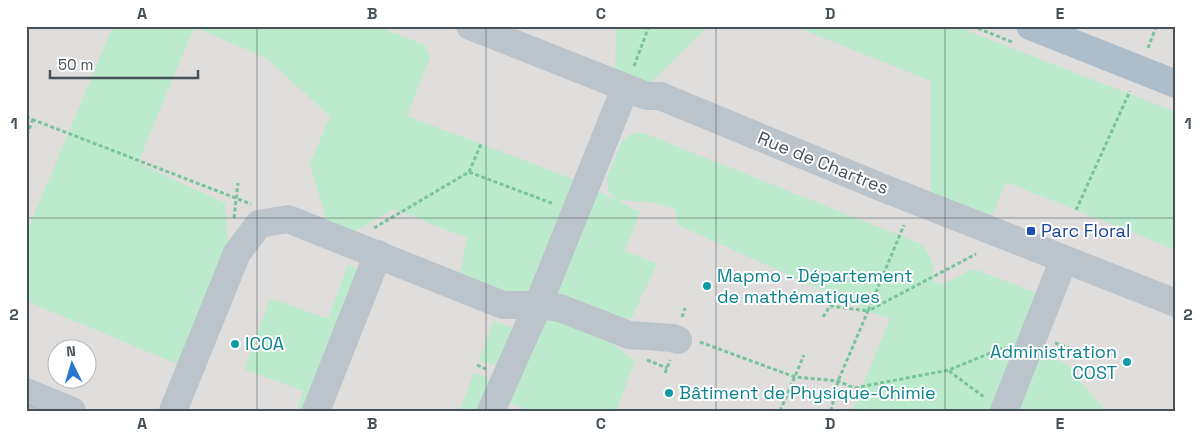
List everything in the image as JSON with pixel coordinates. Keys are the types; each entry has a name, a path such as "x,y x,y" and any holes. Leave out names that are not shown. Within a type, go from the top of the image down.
{"main road":[{"path":"1030,26 1176,84"}],"street":[{"name":"Rue de Chartres","path":"470,26 648,96 660,96 874,185 1176,303"},
{"path":"491,411 538,305 622,96"},
{"path":"173,411 237,253 258,224 288,219 503,305 538,305 560,308 629,335 676,339"},
{"path":"316,411 378,254"},
{"path":"995,405 1064,259"},
{"path":"26,392 72,411"}],"path":[{"path":"632,70 649,26"},
{"path":"1146,52 1156,27"},
{"path":"1076,210 1131,89"},
{"path":"26,116 253,205"},
{"path":"27,135 33,119"},
{"path":"349,243 469,172 481,144"},
{"path":"469,172 576,212"},
{"path":"833,410 838,381 904,225"},
{"path":"823,317 830,306 868,312 976,254"},
{"path":"665,373 685,308"},
{"path":"676,339 698,342 794,377 838,381 854,388 949,370 995,405"},
{"path":"794,377 791,385 780,411 804,355"}],"shaded area":[{"path":"26,26 1176,26 1176,411 26,411"}],"green space":[{"path":"113,26 376,26 425,45 430,57 407,116 573,179 616,200 608,191 607,178 622,141 632,133 643,133 921,244 932,262 933,282 943,284 974,269 1041,295 1034,349 1061,361 1073,369 1081,382 1106,411 852,411 890,319 868,311 678,225 675,209 649,202 617,200 640,212 625,251 657,264 631,319 518,300 459,278 467,238 394,209 355,231 328,225 310,164 330,116 266,58 194,27 138,163 225,203 229,251 180,365 31,303 26,293 26,234"},
{"path":"616,26 708,26 647,86 615,74"},
{"path":"794,26 955,26 1176,112 1176,250 1006,182 991,218 931,194 931,81"},
{"path":"348,265 363,270 308,411 297,411 303,391 244,369 270,298 328,319"},
{"path":"548,315 608,340 635,361 616,411 529,411 508,402"},
{"path":"494,321 515,329 496,366 479,360"},
{"path":"474,373 486,377 490,381 481,411 459,411"}],"tram line":[{"path":"26,404 44,411"}],"place":[{"name":"Parc Floral","path":"1031,231"},
{"name":"Mapmo - Département de mathématiques","path":"707,286"},
{"name":"ICOA","path":"235,344"},
{"name":"Administration COST","path":"1127,362"},
{"name":"Bâtiment de Physique-Chimie","path":"669,393"}]}
